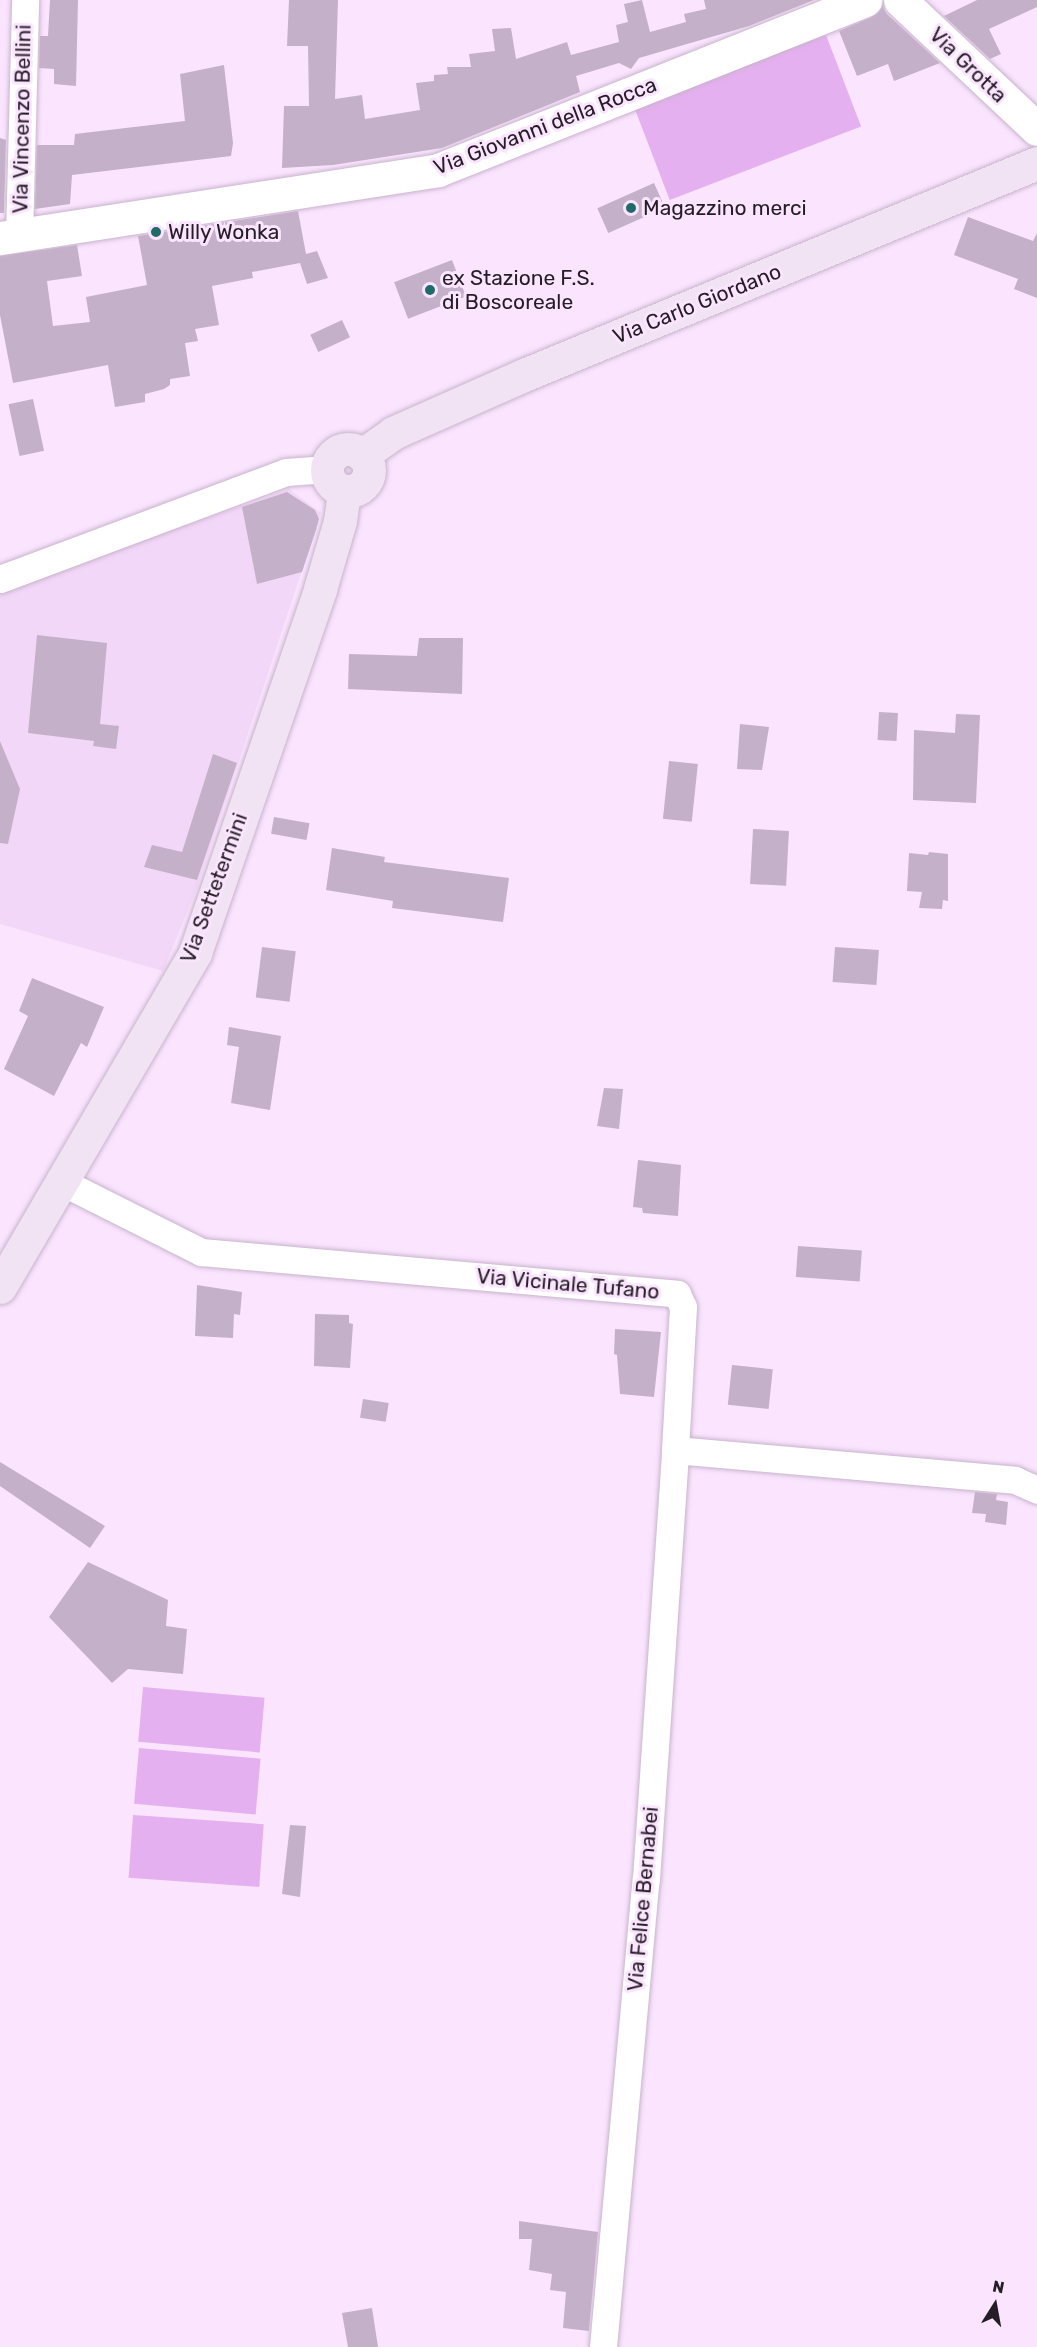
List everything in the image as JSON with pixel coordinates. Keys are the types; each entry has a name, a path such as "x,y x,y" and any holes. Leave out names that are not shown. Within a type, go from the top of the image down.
{"main road":[{"name":"Via Carlo Giordano","path":"335,480 357,489 367,480 369,466 362,455 393,433 524,375 1037,163"},
{"name":"Via Settetermini","path":"0,1287 195,953 320,589 340,520 335,480"}],"street":[{"name":"Via Vincenzo Bellini","path":"10,238 25,0"},
{"name":"Via Giovanni della Rocca","path":"10,238 438,170 865,0"},
{"name":"Via Grotta","path":"900,0 1037,129"},
{"path":"0,579 286,472 335,480"},
{"name":"Via Vicinale Tufano","path":"62,1182 201,1252 677,1294 683,1307 675,1450"},
{"path":"675,1450 1015,1480 1037,1490"},
{"name":"Via Felice Bernabei","path":"603,2347 646,1879 675,1450"}],"shaded area":[{"path":"826,35 861,126 670,200 635,108"},
{"path":"289,489 321,513 195,893 163,971 0,924 0,591"},
{"path":"143,1687 265,1698 260,1752 138,1742"},
{"path":"139,1748 261,1759 256,1814 134,1804"},
{"path":"133,1815 264,1824 259,1887 129,1878"}],"building":[{"path":"50,0 78,0 76,86 54,84 54,69 39,68 40,36 48,36"},
{"path":"289,0 338,0 335,99 362,95 365,119 420,110 416,83 434,81 434,75 448,74 447,67 471,67 469,54 495,51 492,29 511,28 516,59 567,42 571,55 619,42 616,25 628,22 624,4 642,0 650,32 686,22 684,14 706,9 704,0 814,0 749,26 639,58 631,69 619,63 576,76 580,92 442,148 333,165 282,168 284,106 309,106 308,46 287,46"},
{"path":"977,0 1037,0 1037,7 989,29 1001,54 990,59 944,16"},
{"path":"882,6 887,14 940,63 894,81 888,64 857,76 839,31 872,17"},
{"path":"224,65 233,143 231,156 72,175 70,204 35,209 37,145 74,145 75,134 185,121 180,74"},
{"path":"0,138 6,140 4,213 0,213"},
{"name":"Magazzino merci","path":"654,183 665,208 608,233 597,208"},
{"path":"298,211 306,254 317,251 328,278 307,284 300,263 252,272 253,278 212,286 219,325 195,329 198,341 185,343 190,376 170,379 170,385 164,389 145,394 145,402 115,407 108,365 13,383 0,315 0,256 77,245 82,276 47,281 53,326 90,322 86,297 147,285 138,236"},
{"path":"968,217 1033,241 1037,233 1037,298 1014,289 1018,279 954,255"},
{"name":"ex Stazione F.S. di Boscoreale","path":"452,260 466,296 408,319 394,282"},
{"path":"342,320 350,337 318,352 310,335"},
{"path":"33,399 44,451 20,456 9,404"},
{"path":"287,492 315,510 319,519 316,530 302,572 257,584 242,507"},
{"path":"37,635 107,643 100,724 119,726 116,749 93,746 94,741 28,733"},
{"path":"419,638 463,638 462,694 348,689 349,654 417,656"},
{"path":"879,712 898,713 897,741 878,740"},
{"path":"956,714 980,715 976,803 913,800 914,730 955,733"},
{"path":"740,724 769,727 762,770 737,769"},
{"path":"0,741 20,789 8,844 0,843"},
{"path":"213,754 237,763 197,880 144,867 152,845 182,852"},
{"path":"669,761 698,764 692,822 663,819"},
{"path":"274,817 309,823 307,840 271,834"},
{"path":"753,829 789,831 786,886 750,884"},
{"path":"332,848 385,857 384,862 509,878 503,922 392,908 393,901 326,890"},
{"path":"929,852 948,854 948,901 943,900 942,909 919,908 922,892 907,891 909,853 928,855"},
{"path":"262,947 296,951 290,1002 256,998"},
{"path":"835,947 879,950 876,985 833,982"},
{"path":"32,978 104,1007 87,1047 81,1043 54,1096 4,1069 28,1016 19,1011"},
{"path":"229,1027 281,1036 270,1110 231,1103 239,1047 227,1045"},
{"path":"604,1088 623,1089 619,1129 597,1126"},
{"path":"638,1160 681,1165 678,1216 643,1213 642,1208 633,1207"},
{"path":"798,1246 862,1250 860,1281 796,1277"},
{"path":"197,1285 242,1292 240,1315 234,1314 233,1338 195,1336"},
{"path":"315,1314 349,1315 349,1323 353,1324 350,1368 314,1366"},
{"path":"615,1329 661,1332 654,1397 620,1394 617,1355 614,1354"},
{"path":"732,1365 773,1369 769,1409 728,1405"},
{"path":"363,1399 389,1403 386,1422 360,1418"},
{"path":"0,1462 105,1526 90,1548 0,1486"},
{"path":"975,1492 997,1494 996,1500 1008,1502 1006,1525 985,1522 986,1514 972,1513"},
{"path":"88,1562 168,1600 166,1626 187,1629 183,1674 128,1669 112,1683 49,1617"},
{"path":"290,1825 306,1826 300,1897 282,1894"},
{"path":"519,2221 598,2232 589,2331 563,2328 566,2292 550,2290 552,2274 529,2270 532,2239 519,2239"},
{"path":"372,2308 378,2347 348,2347 342,2313"}],"place":[{"name":"Magazzino merci","path":"631,208"},
{"name":"Willy Wonka","path":"156,232"},
{"name":"ex Stazione F.S. di Boscoreale","path":"430,290"}]}
